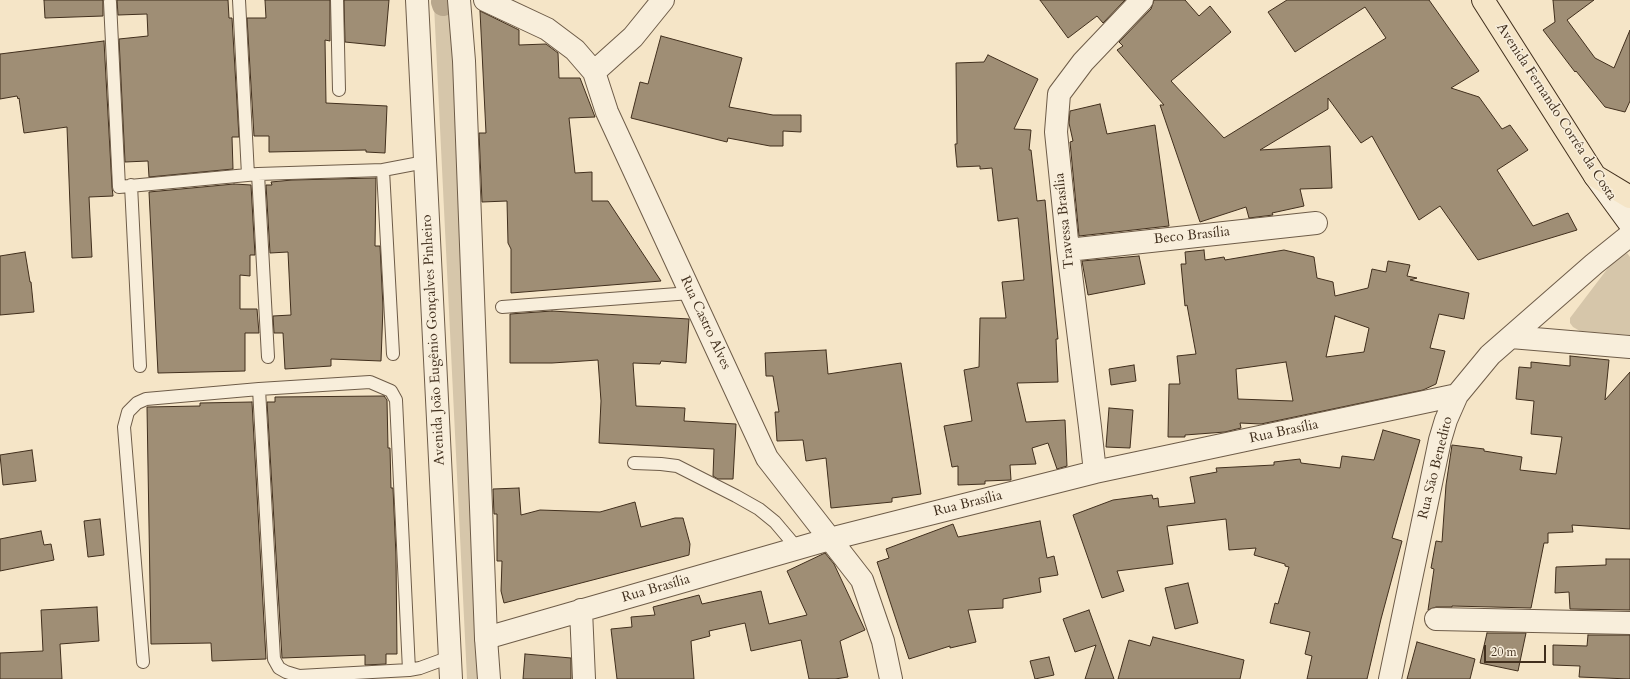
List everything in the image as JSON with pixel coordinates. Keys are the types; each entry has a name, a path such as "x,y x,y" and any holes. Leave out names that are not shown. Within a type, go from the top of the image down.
{"main road":[{"name":"Avenida Fernando Corrêa da Costa","path":"1483,0 1595,176"},
{"path":"1595,176 1630,196"}],"street":[{"name":"Avenida João Eugênio Gonçalves Pinheiro","path":"417,0 451,679"},
{"path":"459,0 464,61 486,638 489,679"},
{"name":"Rua Castro Alves","path":"485,0 546,29 575,50 594,72 607,112 767,458 862,580 883,641 891,679"},
{"path":"594,72 633,37 663,0"},
{"name":"Travessa Brasília","path":"1095,472 1068,250 1056,132 1059,94 1082,62 1142,0"},
{"name":"Avenida Fernando Corrêa da Costa","path":"1595,176 1630,224"},
{"name":"Beco Brasília","path":"1068,250 1316,223"},
{"name":"Rua São Benedito","path":"1390,679 1440,440 1446,420 1457,395 1490,355 1594,264 1630,236"},
{"path":"1511,337 1630,347"},
{"name":"Rua Brasília","path":"486,638 830,539 1095,472 1457,395"},
{"path":"581,610 584,679"},
{"path":"1436,619 1630,622"}],"lane":[{"path":"239,0 268,357"},
{"path":"337,0 339,90"},
{"path":"110,2 119,187 253,174 383,170 425,162"},
{"path":"383,170 393,354"},
{"path":"131,185 140,366"},
{"path":"502,307 691,293"},
{"path":"143,662 124,427 128,412 137,403 146,399 259,389 370,382 391,391 396,400 409,670"},
{"path":"259,389 274,659 280,668 286,672 299,676 409,670 420,668 450,657"},
{"path":"634,463 677,466 729,492 759,509 775,522 797,548"}],"shaded area":[{"path":"453,4 486,679 467,679 434,5"},
{"path":"1627,253 1630,257 1630,335 1580,331 1573,327 1570,323 1570,318 1611,264"}],"building":[{"path":"44,0 103,0 103,16 45,18"},
{"path":"117,0 228,0 229,18 232,18 239,137 232,137 233,169 149,177 148,161 125,162 119,39 148,36 147,14 118,15"},
{"path":"265,0 330,0 330,41 325,40 326,103 387,106 385,153 366,152 366,150 269,152 269,136 254,136 247,18 266,18"},
{"path":"344,0 389,0 385,46 345,42"},
{"path":"1040,0 1125,0 1103,23 1097,16 1068,38"},
{"path":"1154,0 1185,0 1199,16 1210,6 1231,32 1171,81 1224,138 1386,38 1365,7 1295,52 1268,12 1287,0 1429,0 1479,71 1451,88 1479,97 1502,129 1510,125 1528,150 1497,170 1533,226 1568,213 1577,230 1478,260 1440,206 1419,220 1372,136 1361,143 1328,98 1328,109 1260,150 1330,146 1332,188 1300,189 1304,206 1272,213 1273,215 1249,218 1246,207 1200,222 1160,105 1164,105 1117,50 1123,46 1119,42 1151,9"},
{"path":"1553,0 1594,0 1567,20 1595,58 1614,68 1630,30 1630,101 1625,112 1605,107 1576,71 1575,72 1543,30 1555,22"},
{"path":"480,11 519,30 519,45 546,44 558,53 559,78 580,78 595,117 569,118 575,173 592,172 592,201 608,201 661,281 511,293 511,249 508,243 507,201 482,202 479,133 486,133"},
{"path":"661,36 742,58 729,107 773,115 801,115 801,132 783,131 783,146 770,146 728,138 727,142 631,118 640,82 648,84"},
{"path":"104,41 113,196 89,197 92,257 72,258 67,127 24,133 19,98 18,99 17,96 0,99 0,54"},
{"path":"988,55 1038,79 1014,129 1031,130 1029,150 1031,150 1037,201 1045,200 1058,339 1056,339 1058,382 1017,383 1026,422 1065,420 1067,466 1057,469 1048,443 1032,448 1036,464 1010,465 1011,480 985,481 985,484 958,485 958,466 952,467 944,426 972,421 964,370 979,367 980,318 1006,318 1002,282 1024,280 1018,218 998,221 992,168 980,169 980,166 957,167 955,144 957,144 956,63 984,62"},
{"path":"1100,104 1107,134 1155,125 1169,226 1079,236 1070,142 1073,141 1069,123 1070,111"},
{"path":"376,178 375,246 380,246 383,307 381,361 331,359 331,366 285,369 283,333 274,333 273,316 291,315 288,252 270,253 266,185 272,185 271,182 292,180"},
{"path":"234,184 251,185 255,255 250,255 250,276 240,275 240,309 257,309 259,333 245,333 245,371 158,373 149,192"},
{"path":"1204,250 1205,260 1224,257 1225,260 1284,250 1314,257 1317,278 1333,282 1335,296 1368,288 1372,269 1386,272 1388,261 1410,265 1407,276 1417,278 1410,280 1469,293 1464,319 1439,314 1430,348 1445,351 1436,384 1423,390 1261,424 1240,423 1241,428 1225,432 1185,435 1185,437 1168,437 1169,384 1180,384 1177,356 1196,354 1187,305 1185,306 1181,264 1186,264 1185,252","holes":["1335,316 1369,328 1364,352 1326,357","1286,362 1293,401 1238,399 1236,369"]},
{"path":"25,252 31,282 34,312 0,315 0,256"},
{"path":"1139,256 1145,284 1088,295 1082,261"},
{"path":"552,311 689,319 686,363 661,361 660,364 633,363 636,406 685,408 684,421 736,424 733,479 718,479 713,476 714,449 599,443 601,401 598,360 552,363 510,363 510,314"},
{"path":"826,350 828,374 901,363 921,494 892,498 892,502 831,508 826,458 806,461 803,440 777,441 775,412 779,412 773,376 766,376 765,353"},
{"path":"1570,356 1609,360 1605,400 1630,372 1630,529 1572,525 1573,532 1548,533 1548,543 1544,543 1531,608 1452,606 1436,607 1428,610 1434,569 1431,568 1436,541 1442,542 1446,485 1452,445 1484,449 1484,451 1522,457 1520,470 1556,474 1562,437 1531,434 1534,401 1516,399 1519,367 1531,368 1531,362 1570,366"},
{"path":"1134,365 1136,381 1111,385 1109,369"},
{"path":"384,396 387,400 388,448 390,448 391,488 393,488 396,556 397,654 386,654 386,664 365,665 365,655 282,658 267,402 275,402 275,397"},
{"path":"252,402 266,659 212,661 211,643 151,644 147,407 200,406 200,403"},
{"path":"1109,408 1133,410 1130,448 1106,447"},
{"path":"1383,430 1420,440 1392,538 1402,541 1367,679 1307,679 1312,656 1305,654 1310,632 1270,623 1275,603 1278,604 1289,567 1285,566 1285,564 1254,555 1256,548 1229,550 1226,519 1167,526 1173,564 1117,571 1124,591 1102,598 1073,515 1113,500 1152,495 1153,499 1158,498 1159,507 1195,503 1190,477 1217,472 1216,468 1274,465 1274,462 1300,459 1301,463 1340,468 1342,456 1374,460"},
{"path":"32,450 36,481 3,485 0,455"},
{"path":"519,488 521,515 540,510 600,512 635,502 641,527 675,518 683,518 690,544 689,555 504,603 501,591 502,561 497,561 497,514 494,514 493,489"},
{"path":"100,519 104,555 88,557 84,521"},
{"path":"1040,521 1047,558 1054,556 1058,575 1039,578 1041,592 1003,599 1003,608 968,610 976,642 950,648 950,646 909,659 877,562 889,558 886,549 953,524 958,537"},
{"path":"41,531 44,545 51,544 54,560 0,571 0,539"},
{"path":"825,553 834,564 865,630 840,641 848,677 835,679 809,679 801,640 751,651 745,623 709,631 710,636 691,641 694,679 617,679 611,629 632,627 631,617 655,615 653,607 699,595 702,604 761,591 769,624 807,615 787,571"},
{"path":"1606,559 1630,559 1630,610 1570,609 1569,592 1555,593 1556,567 1606,565"},
{"path":"1188,583 1198,623 1175,629 1165,588"},
{"path":"97,607 99,641 60,644 62,679 0,679 0,653 43,651 41,610"},
{"path":"1089,610 1114,679 1085,679 1096,645 1075,652 1063,619"},
{"path":"1487,633 1526,633 1518,671 1480,663"},
{"path":"1588,635 1630,635 1630,679 1579,677 1580,666 1553,665 1553,645 1587,646"},
{"path":"1153,637 1244,660 1240,679 1118,679 1129,640 1150,646"},
{"path":"1417,642 1475,659 1470,679 1407,679"},
{"path":"525,654 571,658 571,679 523,679"},
{"path":"1049,657 1054,675 1035,679 1030,661"}]}
